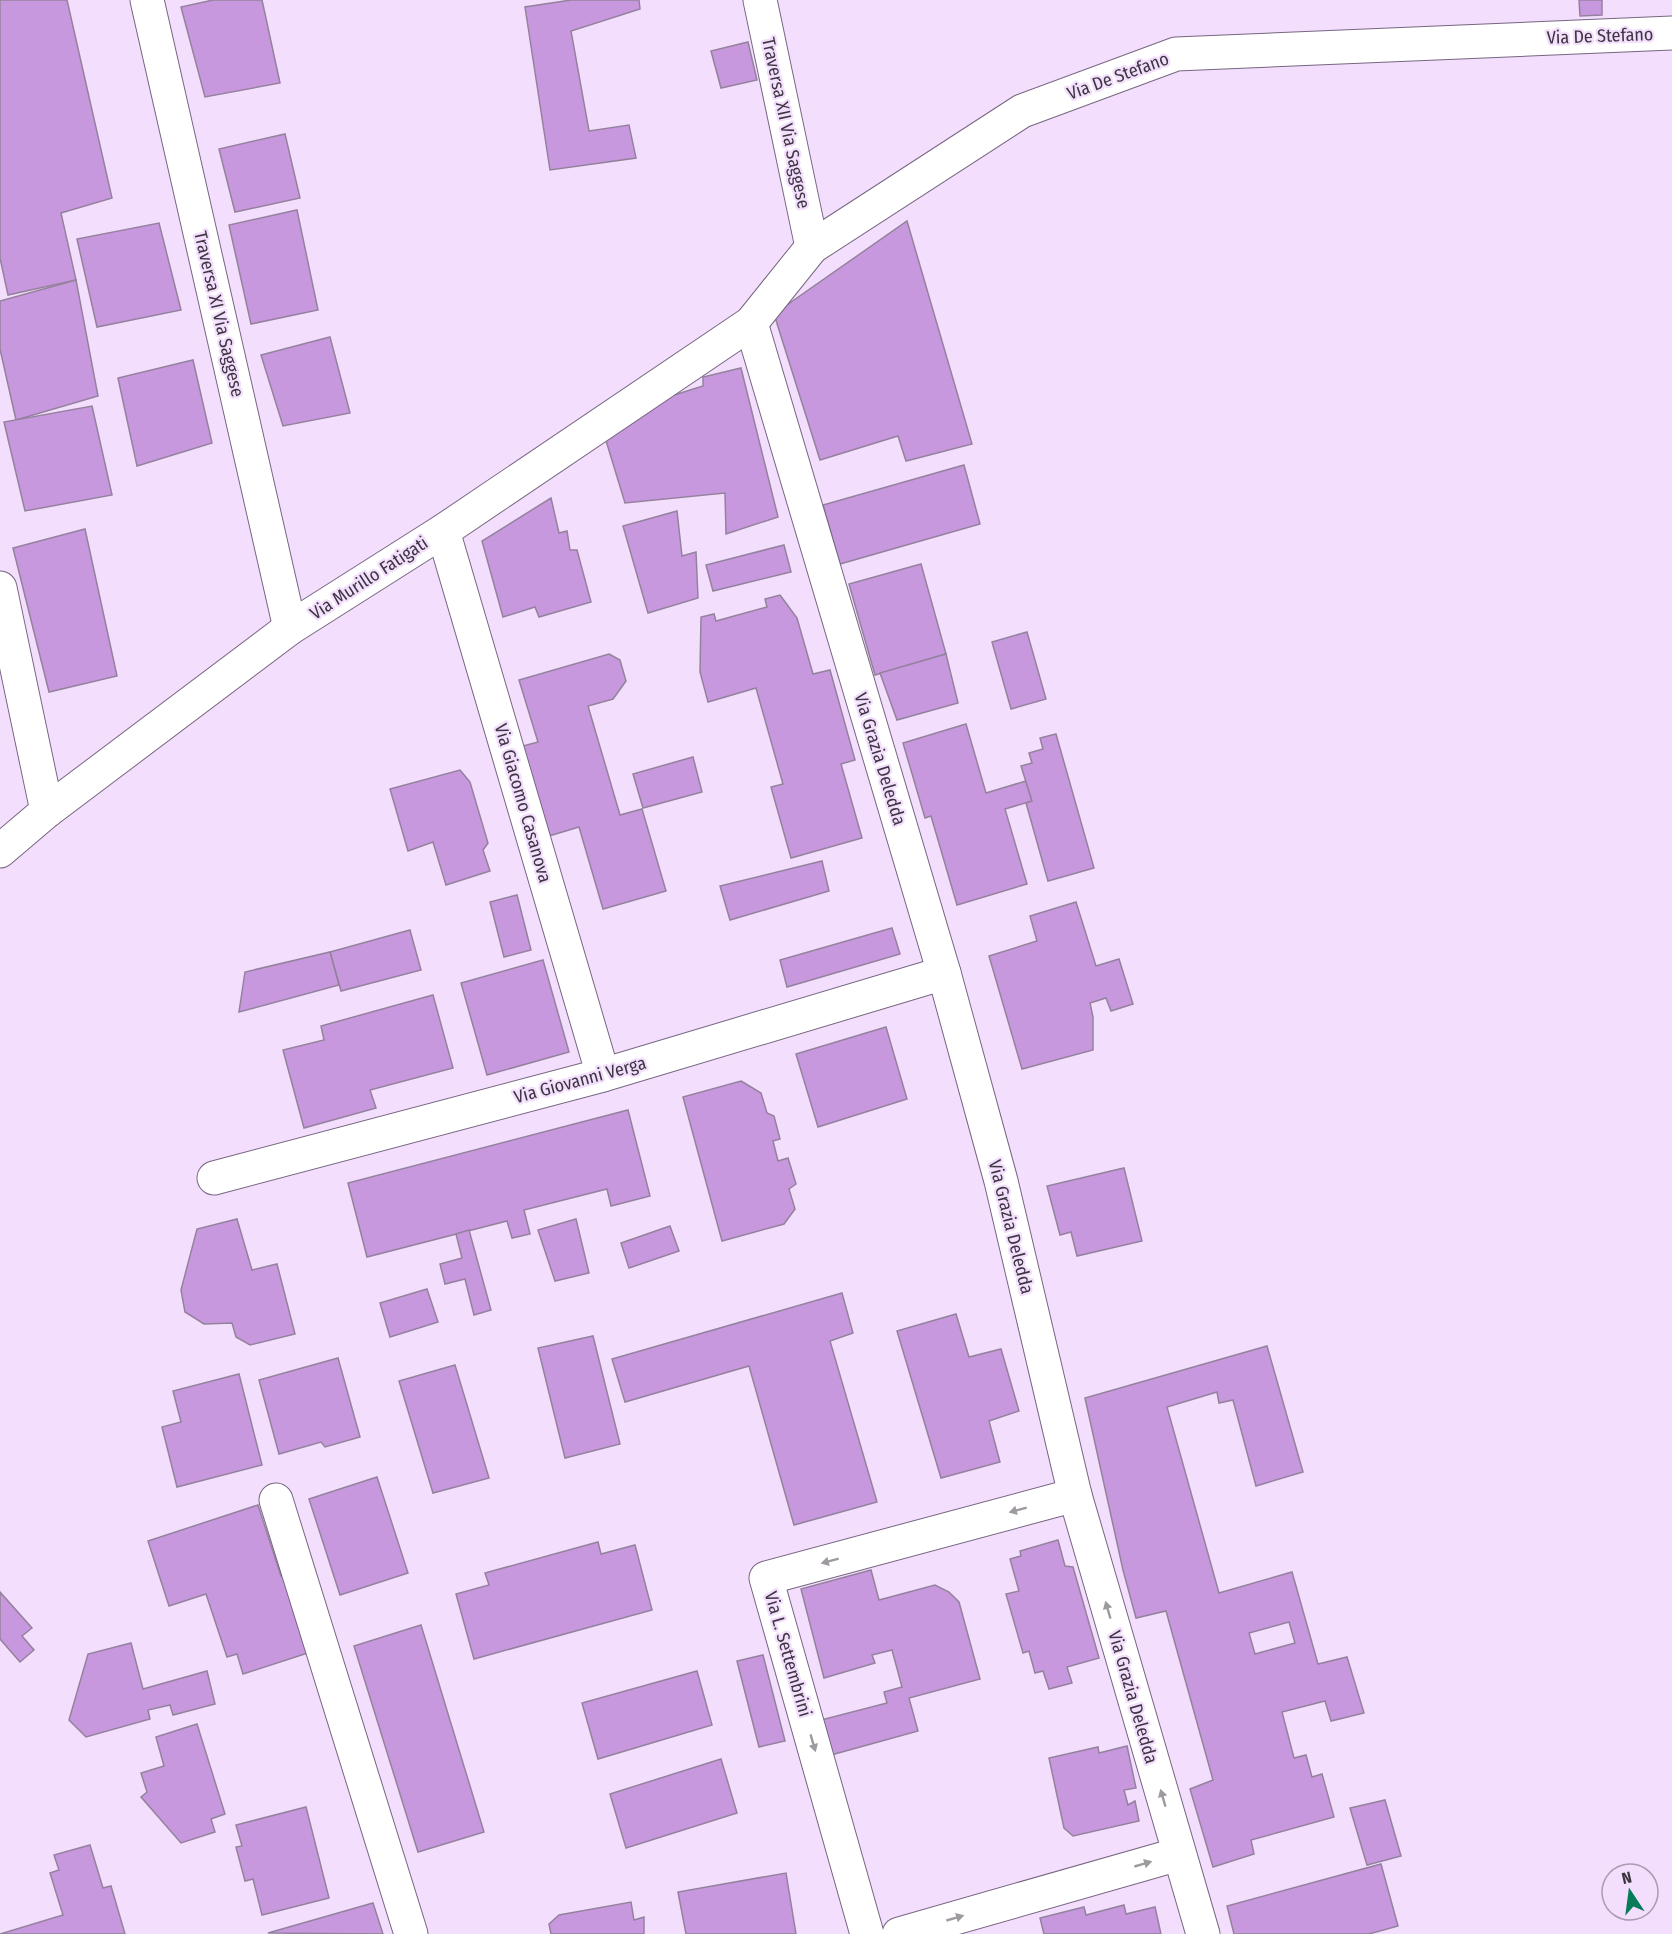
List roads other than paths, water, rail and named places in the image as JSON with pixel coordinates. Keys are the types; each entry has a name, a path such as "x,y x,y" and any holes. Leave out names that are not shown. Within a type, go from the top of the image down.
{"street":[{"name":"Traversa XI Via Saggese","path":"147,0 290,628"},
{"name":"Traversa XII Via Saggese","path":"760,0 812,247"},
{"name":"Via De Stefano","path":"751,323 812,247 1022,111 1176,54 1672,33"},
{"name":"Via Murillo Fatigati","path":"0,851 47,811 290,628 443,531 751,323"},
{"name":"Via Grazia Deledda","path":"751,323 944,973 1001,1181 1075,1495 1203,1934"},
{"name":"Via Giacomo Casanova","path":"443,531 603,1075"},
{"path":"0,588 47,811"},
{"name":"Via Giovanni Verga","path":"214,1178 603,1075 944,973"},
{"name":"Via L. Settembrini","path":"867,1934 766,1578 1075,1495"},
{"path":"276,1500 411,1934"},
{"path":"899,1934 1179,1854"}]}
